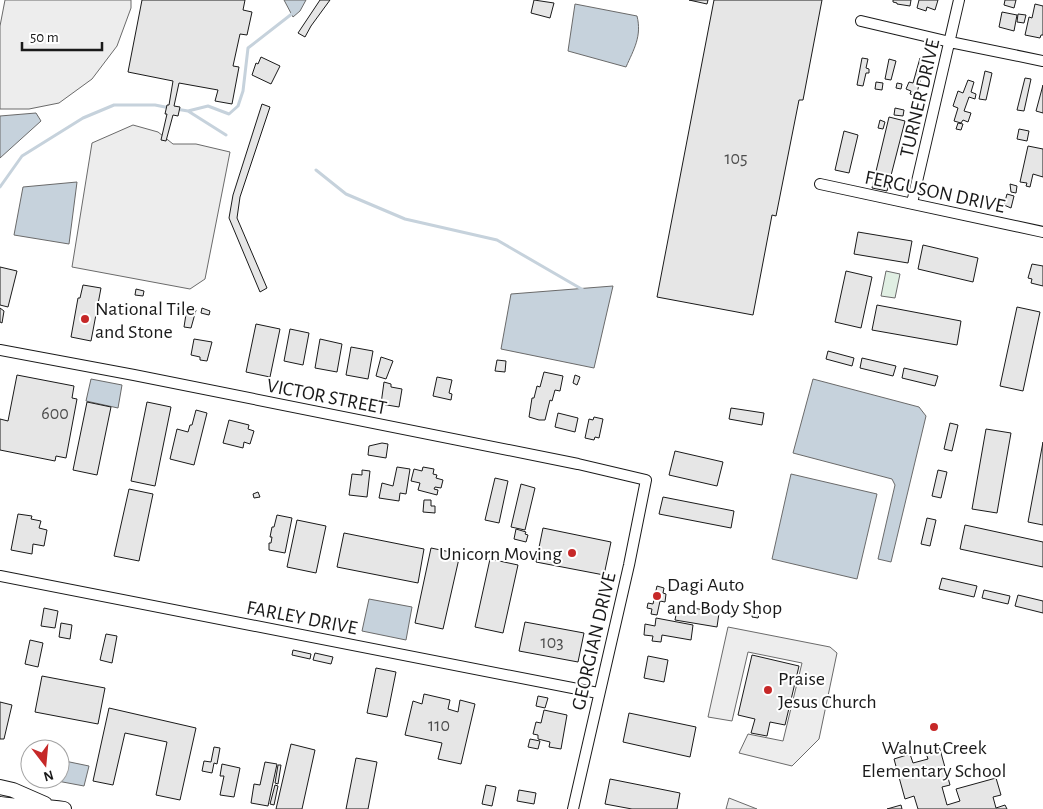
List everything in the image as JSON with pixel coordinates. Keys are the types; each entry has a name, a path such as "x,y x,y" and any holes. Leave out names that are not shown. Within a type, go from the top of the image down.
{"main road":[{"path":"0,787 13,790 58,808"},
{"path":"0,804 12,807 58,808"}],"street":[{"name":"TURNER DRIVE","path":"912,204 959,0"},
{"path":"861,21 1043,61"},
{"name":"FERGUSON DRIVE","path":"820,184 1043,232"},
{"name":"VICTOR STREET","path":"0,350 134,374 578,464 646,480"},
{"name":"GEORGIAN DRIVE","path":"573,809 598,693 629,565 646,480"},
{"name":"FARLEY DRIVE","path":"0,576 598,693"}],"green space":[{"path":"886,271 900,274 895,298 881,296"}],"shaded area":[{"path":"5,0 131,0 131,8 117,46 92,79 59,103 29,109 0,109 0,26"},
{"path":"284,0 306,0 300,11 293,17"},
{"path":"575,4 637,16 638,36 626,67 568,51"},
{"path":"36,113 41,121 0,158 0,116"},
{"path":"133,125 158,132 173,144 196,144 230,152 205,279 190,289 72,267 92,143"},
{"path":"77,182 69,244 14,235 23,187"},
{"path":"613,286 594,368 501,349 511,294"},
{"path":"91,379 122,385 118,408 86,401"},
{"path":"813,379 919,407 926,416 891,562 878,559 895,485 892,479 793,453"},
{"path":"791,474 877,494 857,579 772,559"},
{"path":"369,599 412,607 406,640 362,631"},
{"path":"728,627 830,647 837,653 819,739 792,766 739,753 748,734 783,741 802,663 748,652 732,721 708,717"},
{"path":"70,762 89,766 84,786 70,783"},
{"path":"729,798 757,809 726,809"}],"building":[{"path":"142,0 245,0 243,10 252,12 247,35 240,34 233,66 239,67 232,104 215,101 218,90 179,83 174,106 180,107 178,116 173,115 166,141 161,140 173,81 128,72"},
{"path":"320,0 330,0 305,37 298,33"},
{"path":"534,0 554,3 550,18 531,13"},
{"path":"689,0 708,0 707,4"},
{"path":"714,0 822,0 803,100 799,100 776,216 772,215 753,315 657,297"},
{"path":"893,0 911,0 910,6 897,4"},
{"path":"919,0 938,0 935,10 927,7 926,11 917,8"},
{"path":"1005,0 1016,0 1014,8 1004,5"},
{"path":"1035,4 1043,6 1043,35 1040,38 1025,35 1029,17 1032,18"},
{"path":"1002,12 1017,15 1014,31 999,27"},
{"path":"1018,14 1026,15 1024,23 1017,22"},
{"path":"261,57 280,66 271,84 252,75 256,63 258,64"},
{"path":"862,58 868,59 866,68 869,69 863,86 857,85"},
{"path":"920,58 926,60 916,96 910,94 911,91 906,89 909,82 913,83"},
{"path":"889,59 896,61 891,80 885,79"},
{"path":"985,71 992,73 986,100 979,99"},
{"path":"1025,78 1031,79 1024,111 1017,110"},
{"path":"968,80 974,82 971,92 976,94 975,99 969,97 964,111 971,113 968,122 963,120 961,123 954,121 958,108 953,106 958,91 963,93"},
{"path":"876,82 883,83 882,90 875,89"},
{"path":"897,83 902,84 901,89 896,88"},
{"path":"1043,85 1043,113 1036,111"},
{"path":"262,104 270,107 240,197 237,218 267,288 260,292 229,218 233,195"},
{"path":"895,108 904,110 903,116 894,115"},
{"path":"889,117 905,121 887,191 872,188"},
{"path":"880,120 885,122 883,129 878,128"},
{"path":"958,123 963,124 961,130 956,129"},
{"path":"1019,129 1029,131 1027,141 1017,139"},
{"path":"844,131 858,135 849,173 835,170"},
{"path":"1028,146 1043,149 1043,177 1033,174 1030,187 1026,186 1027,183 1020,182"},
{"path":"1010,184 1017,186 1016,193 1011,192"},
{"path":"1007,194 1014,196 1011,208 1004,205"},
{"path":"858,232 912,241 908,263 854,254"},
{"path":"923,245 978,258 973,282 918,269"},
{"path":"1032,264 1043,266 1043,286 1031,283 1032,279 1028,278"},
{"path":"0,267 17,271 8,307 0,305"},
{"path":"846,271 872,277 861,328 835,322"},
{"name":"National Tile and Stone","path":"83,285 101,288 91,341 71,337 78,298 80,298"},
{"path":"136,289 144,291 143,296 135,295"},
{"path":"877,305 961,321 957,345 872,330"},
{"path":"1017,307 1040,312 1023,391 1000,386"},
{"path":"0,308 4,311 2,323 0,322"},
{"path":"187,308 196,310 191,328 184,327"},
{"path":"202,308 210,311 209,315 201,313"},
{"path":"256,324 280,329 270,377 246,372"},
{"path":"290,329 309,333 303,365 284,361"},
{"path":"194,339 212,342 207,361 200,360 200,357 191,355"},
{"path":"320,339 342,344 337,372 315,368"},
{"path":"351,347 373,351 368,379 346,375"},
{"path":"828,351 854,358 852,366 826,359"},
{"path":"381,357 393,361 386,379 376,376"},
{"path":"862,358 896,366 893,376 860,368"},
{"path":"497,360 506,361 505,372 495,371"},
{"path":"904,368 938,376 935,386 902,378"},
{"path":"544,372 563,376 560,391 555,390 552,401 550,400 545,420 539,420 529,417 532,398 534,398 537,386 540,387"},
{"path":"17,375 74,386 72,398 77,399 66,458 56,456 55,461 0,450 0,419 8,421"},
{"path":"575,375 580,377 577,385 573,383"},
{"path":"437,377 452,380 449,393 452,394 451,400 433,396"},
{"path":"384,382 391,384 391,387 402,389 399,407 381,404"},
{"path":"87,402 111,407 97,475 73,470"},
{"path":"147,402 171,407 155,486 131,481"},
{"path":"731,408 764,413 762,425 729,419"},
{"path":"196,410 207,413 194,465 170,459 177,429 188,432"},
{"path":"558,413 578,418 575,432 555,427"},
{"path":"594,417 603,419 599,438 595,437 594,440 585,438 589,419 593,420"},
{"path":"229,420 249,425 248,429 254,431 250,444 244,442 243,448 223,443"},
{"path":"950,423 958,425 952,451 944,449"},
{"path":"986,429 1011,433 997,513 972,509"},
{"path":"1043,442 1043,525 1028,522"},
{"path":"382,443 388,444 386,458 368,455 369,446"},
{"path":"675,451 723,462 717,486 669,475"},
{"path":"397,467 410,469 406,494 400,493 399,501 379,498 382,483 393,486"},
{"path":"423,467 434,469 433,474 437,475 436,478 443,480 441,488 435,487 434,489 438,490 437,495 418,490 420,483 411,481 414,469 422,471"},
{"path":"362,470 370,471 367,497 349,495 352,474 362,475"},
{"path":"938,470 947,472 941,498 932,496"},
{"path":"495,478 508,481 499,523 485,520"},
{"path":"521,484 535,488 525,530 511,527"},
{"path":"129,489 153,494 139,561 114,556"},
{"path":"258,492 260,497 254,498 253,494"},
{"path":"663,497 734,511 731,528 659,514"},
{"path":"424,500 431,500 431,506 435,506 435,513 423,512"},
{"path":"18,514 32,516 31,519 41,521 39,528 47,530 44,546 33,544 32,554 11,550"},
{"path":"277,515 292,518 285,553 269,550 272,527 274,527"},
{"path":"927,518 936,520 930,546 921,544"},
{"path":"297,520 326,526 316,573 287,567"},
{"path":"965,525 1043,542 1043,567 960,549"},
{"path":"543,528 611,542 604,575 536,562"},
{"path":"516,529 526,532 525,534 528,535 526,542 514,539"},
{"path":"344,533 424,549 418,583 337,567"},
{"path":"431,548 460,554 443,629 415,623"},
{"path":"490,559 518,565 503,633 475,627"},
{"path":"942,578 977,586 974,597 939,589"},
{"path":"657,586 664,588 663,593 666,594 665,602 660,601 657,615 651,614 652,609 647,608 648,603 653,604"},
{"path":"984,590 1010,596 1008,604 982,598"},
{"path":"1018,595 1043,601 1043,613 1015,606"},
{"path":"678,605 719,613 717,627 675,620"},
{"path":"754,607 761,609 758,618 752,617"},
{"path":"44,608 58,611 55,628 41,626"},
{"path":"656,618 693,625 691,640 662,635 661,642 652,641 653,636 644,635 645,624 655,626"},
{"path":"525,622 584,633 578,662 519,651"},
{"path":"61,623 72,625 70,639 59,637"},
{"path":"106,634 117,636 112,663 100,660"},
{"path":"30,640 43,643 38,667 25,664"},
{"path":"293,650 311,654 310,659 292,655"},
{"path":"315,653 333,657 331,664 313,660"},
{"name":"Praise Jesus Church","path":"752,655 799,666 785,725 770,722 767,736 751,733 755,719 738,715"},
{"path":"648,656 668,660 664,682 644,678"},
{"path":"376,668 396,672 387,717 367,713"},
{"path":"42,676 105,688 98,724 35,712"},
{"path":"424,694 450,700 448,709 458,712 460,700 475,704 461,764 438,759 442,743 405,735 413,701 422,704"},
{"path":"538,696 548,698 545,708 536,706"},
{"path":"0,702 12,705 4,739 0,739"},
{"path":"109,708 196,728 180,800 156,795 167,742 125,733 113,785 93,781"},
{"path":"544,710 567,715 561,749 549,747 550,742 538,739 538,735 533,734 536,722 541,723"},
{"path":"629,713 696,727 690,757 623,742"},
{"path":"530,739 540,741 538,749 528,747"},
{"path":"291,744 315,750 302,809 276,809"},
{"path":"939,746 950,785 942,787 947,805 960,801 956,789 996,778 1001,795 993,797 996,808 1005,805 1007,809 918,809 914,796 905,799 894,759 910,754 913,763 928,759 925,750"},
{"path":"214,747 220,748 217,764 214,763 212,773 202,771 204,761 211,762"},
{"path":"356,758 377,762 368,809 346,809"},
{"path":"265,762 277,764 268,806 251,803 254,784 260,785"},
{"path":"222,764 240,768 234,797 220,795 224,776 220,776"},
{"path":"278,765 281,765 278,784 275,783"},
{"path":"610,779 680,793 677,809 632,809 605,804"},
{"path":"275,785 278,786 274,805 270,804"},
{"path":"486,785 496,787 492,806 482,804"},
{"path":"519,790 536,793 534,804 517,801"},
{"path":"901,805 902,809 887,809"}],"waterway":[{"path":"188,111 208,106 229,114 238,106 243,91 248,48 293,13"},
{"path":"0,187 22,156 83,118 114,105 155,105 170,108"},
{"path":"176,109 188,111 226,135"},
{"path":"316,170 346,194 405,219 497,240 585,291"}],"place":[{"name":"National Tile and Stone","path":"85,319"},
{"name":"Unicorn Moving","path":"572,553"},
{"name":"Dagi Auto and Body Shop","path":"657,596"},
{"name":"Praise Jesus Church","path":"768,690"},
{"name":"Walnut Creek Elementary School","path":"934,727"}]}
